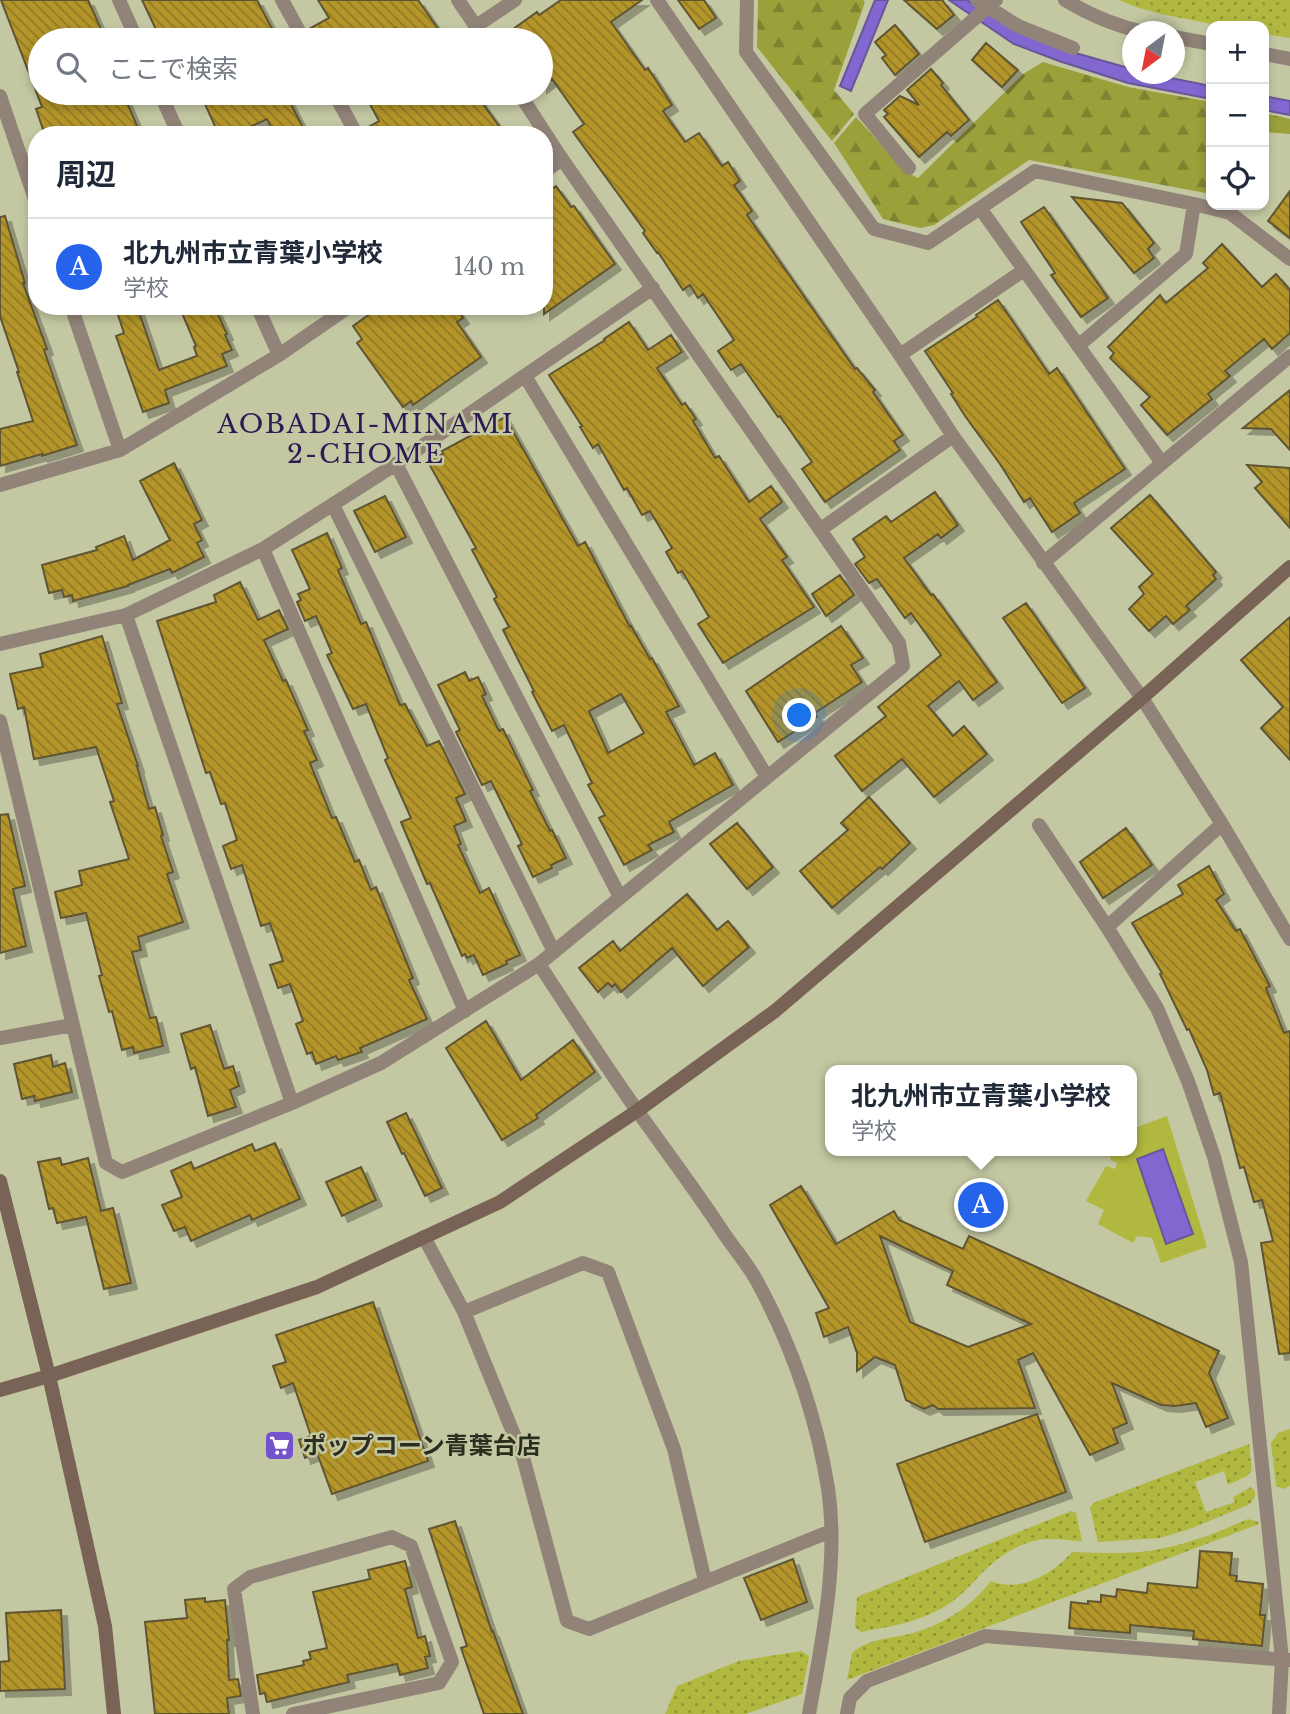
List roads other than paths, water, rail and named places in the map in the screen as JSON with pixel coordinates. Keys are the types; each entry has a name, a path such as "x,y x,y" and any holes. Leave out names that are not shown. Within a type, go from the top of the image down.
{"street":[{"path":"119,0 132,28"},
{"path":"282,0 297,28"},
{"path":"458,0 476,26 515,0"},
{"path":"657,0 953,436 1142,698 1222,824 1290,939"},
{"path":"747,0 746,52 874,229 928,243 1035,171 1230,213 1290,259"},
{"path":"1065,0 1093,16 1122,26"},
{"path":"909,168 864,114 987,2 1017,26 1073,48"},
{"path":"1185,39 1206,43"},
{"path":"1269,55 1290,59"},
{"path":"0,96 28,178"},
{"path":"165,105 175,126"},
{"path":"341,105 352,126"},
{"path":"527,105 540,126"},
{"path":"0,721 106,1163 122,1172 292,1102 380,1062 539,964 903,666 899,643 553,145"},
{"path":"553,166 562,159"},
{"path":"1079,346 1186,254 1194,204"},
{"path":"980,208 1162,463"},
{"path":"900,355 1024,270"},
{"path":"0,644 126,615 263,550 396,464 653,288"},
{"path":"74,315 120,450"},
{"path":"261,315 279,355"},
{"path":"0,485 120,450 279,355 337,315"},
{"path":"1043,563 1290,356"},
{"path":"525,376 767,777"},
{"path":"821,529 953,436"},
{"path":"396,464 621,897"},
{"path":"333,505 554,952"},
{"path":"263,550 465,1011"},
{"path":"0,1390 317,1287 500,1202 638,1111 775,1012 1142,698 1290,566"},
{"path":"126,615 292,1102"},
{"path":"1107,927 1222,824"},
{"path":"1040,825 1157,1008 1188,1081 1214,1157 1241,1262 1286,1660 1279,1714"},
{"path":"539,964 756,1280 786,1337 810,1403 828,1489 831,1531 821,1647 809,1714"},
{"path":"0,1038 72,1025"},
{"path":"0,1181 49,1376 105,1626 114,1714"},
{"path":"424,1237 464,1312 523,1457 567,1621 589,1629 831,1531"},
{"path":"464,1312 583,1263 608,1272 674,1449 705,1581"},
{"path":"253,1714 234,1589 250,1577 392,1538 411,1546 452,1662 439,1682 293,1714"},
{"path":"847,1714 850,1698 867,1681 985,1636 1286,1660"}],"place":[{"name":"北九州市立青葉小学校","path":"981,1205"},
{"name":"ポップコーン青葉台店","path":"279,1445"}],"district":[{"name":"AOBADAI-MINAMI 2-CHOME","path":"366,439"}]}
